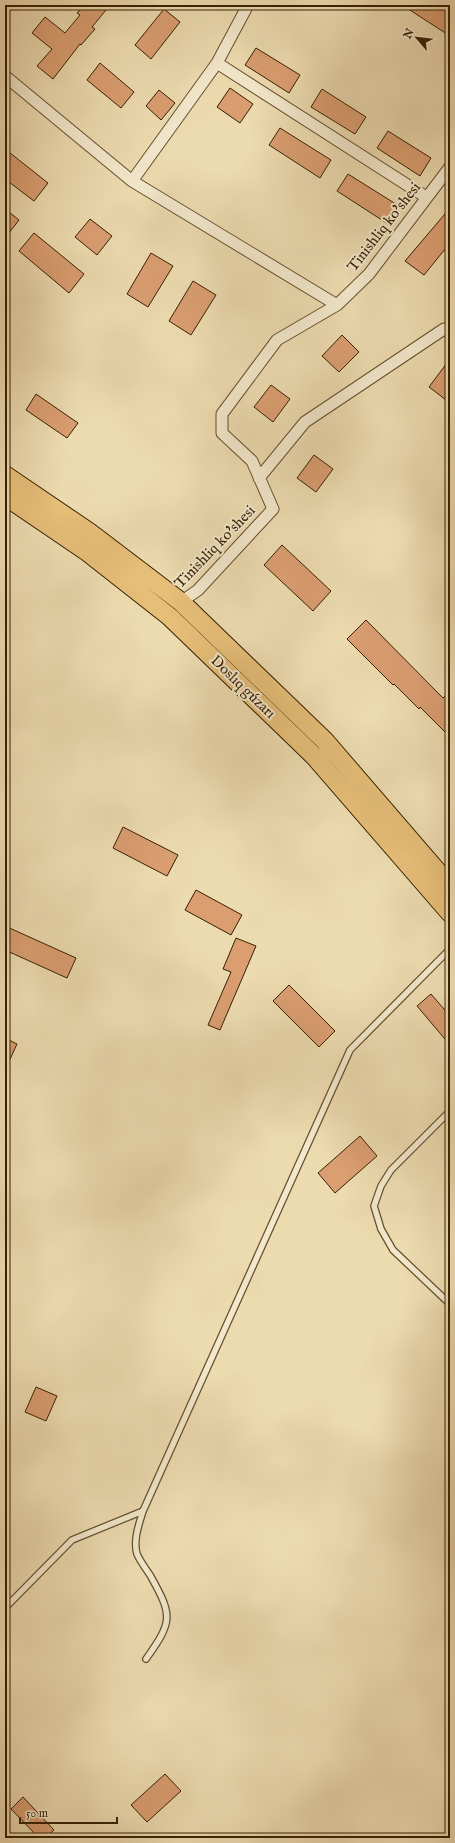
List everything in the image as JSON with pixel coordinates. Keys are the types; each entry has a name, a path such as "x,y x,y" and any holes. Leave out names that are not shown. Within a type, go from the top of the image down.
{"main road":[{"name":"Doslıq gúzarı","path":"5,476 89,532 180,602 325,741 450,886"},
{"name":"Doslıq gúzarı","path":"5,496 86,551 170,617 314,756 450,912"}],"street":[{"path":"132,181 217,63 248,5"},
{"path":"217,63 426,197"},
{"path":"5,76 132,181 337,306"},
{"name":"Tinishliq ko'shesi","path":"180,602 198,590 273,509 252,461 222,433 222,414 277,340 337,306 369,274 450,167"},
{"path":"259,478 305,422 444,329 450,332"}],"lane":[{"path":"146,1659 163,1635 168,1620 166,1607 157,1587 137,1553 136,1534 143,1511 350,1050 450,949"},
{"path":"450,1111 391,1170 381,1186 374,1206 381,1229 393,1250 450,1304"},
{"path":"5,1608 72,1540 143,1511"}],"building":[{"path":"84,5 100,5 106,10 92,27 95,29 81,45 80,44 53,79 37,66 52,49 32,33 45,17 65,33 80,15 77,13"},
{"path":"402,5 441,5 450,11 450,36"},
{"path":"164,9 180,22 151,59 135,45"},
{"path":"256,48 300,75 289,93 245,65"},
{"path":"100,63 134,92 121,108 87,80"},
{"path":"230,88 253,104 240,123 217,107"},
{"path":"322,89 366,117 355,134 311,107"},
{"path":"159,90 175,103 161,120 146,106"},
{"path":"280,128 331,160 320,178 269,145"},
{"path":"388,131 431,158 420,176 377,148"},
{"path":"5,149 48,183 34,201 5,179"},
{"path":"348,174 399,206 388,224 337,191"},
{"path":"450,208 450,243 424,275 405,261"},
{"path":"5,209 19,220 5,238"},
{"path":"90,219 112,236 97,255 75,237"},
{"path":"34,233 84,274 69,293 19,251"},
{"path":"151,253 173,266 148,307 127,294"},
{"path":"193,281 216,295 191,335 169,321"},
{"path":"342,335 359,352 339,372 322,356"},
{"path":"450,359 450,403 429,387"},
{"path":"271,385 290,399 273,422 254,407"},
{"path":"36,394 78,423 67,438 26,410"},
{"path":"314,455 333,469 316,492 297,478"},
{"path":"282,545 331,591 313,611 264,565"},
{"path":"366,620 443,698 450,691 450,737 420,707 419,709 394,684 393,685 347,639"},
{"path":"123,827 178,855 167,876 113,848"},
{"path":"196,890 242,915 231,935 185,910"},
{"path":"5,926 76,958 67,978 5,950"},
{"path":"236,938 256,946 220,1030 208,1025 231,972 223,969"},
{"path":"289,985 335,1031 319,1047 273,1001"},
{"path":"431,994 450,1016 450,1045 417,1006"},
{"path":"5,1038 17,1044 5,1070"},
{"path":"360,1136 377,1156 335,1193 318,1173"},
{"path":"36,1387 57,1396 46,1421 25,1412"},
{"path":"165,1774 181,1791 147,1822 131,1805"},
{"path":"23,1797 54,1830 45,1838 39,1838 11,1809"}]}
